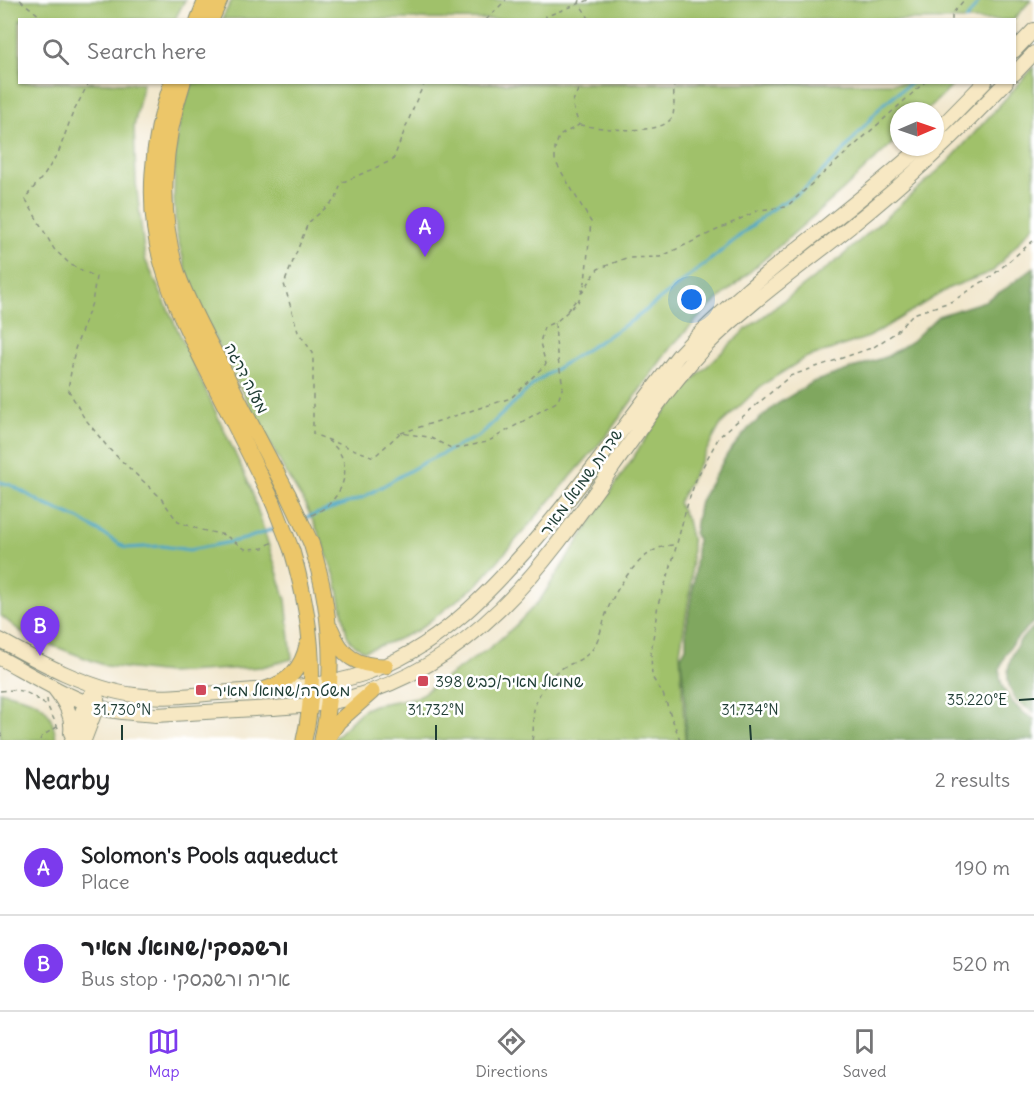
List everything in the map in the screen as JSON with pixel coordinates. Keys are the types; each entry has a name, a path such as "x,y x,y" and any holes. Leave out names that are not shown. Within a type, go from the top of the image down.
{"main road":[{"path":"199,18 206,0"},
{"path":"212,18 220,0"},
{"path":"1016,49 1034,30"},
{"path":"1016,72 1034,53"},
{"name":"מעלה דרגה","path":"171,84 157,142 153,184 154,220 162,265 177,309 273,502 292,551 303,590 310,633 309,705 304,740"},
{"name":"מעלה דרגה","path":"182,84 170,128 166,154 166,198 171,250 192,308 257,438 288,494 319,569 328,620 330,662 324,740"},
{"path":"944,124 983,84"},
{"name":"שדרות שמואל מאיר","path":"0,658 50,685 91,703 130,713 156,715 327,703 372,692 416,673 461,645 505,606 543,563 656,407 705,347 744,312 907,180 1004,84"},
{"name":"שדרות שמואל מאיר","path":"0,640 98,687 155,697 329,684 386,666 416,650 479,602 558,512 695,337 754,284 873,190 911,156"},
{"path":"328,620 339,645 351,658 363,664 386,666"},
{"path":"266,689 277,686 296,672 302,661 310,633"},
{"path":"50,685 64,700 70,713 72,727 68,739"},
{"path":"68,739 91,703 98,687"},
{"path":"324,740 352,707 372,692"},
{"path":"84,740 91,703"}],"path":[{"path":"20,0 42,18"},
{"path":"488,18 506,0"},
{"path":"546,18 580,1 589,0"},
{"path":"952,18 952,14 964,0"},
{"path":"580,1 589,18"},
{"path":"88,84 72,115 59,151 26,198 54,249 71,265 96,278 92,303 75,349 68,389 89,424 160,497 178,522 227,537 245,549 263,548 280,537"},
{"path":"424,84 393,160 341,183 336,199 308,223 284,284 298,332 313,353 313,434 374,457 400,433 511,398 546,364 540,343 544,327 558,320 578,302 585,282 591,222 555,161 555,149 559,136 579,125 636,129 656,128 668,123 673,116 674,84"},
{"path":"579,84 572,104 579,125"},
{"path":"580,297 598,269 626,258 660,257 759,210 786,207 923,84"},
{"path":"680,740 663,694 652,677 651,653 658,604 696,478 719,437 790,376 874,347 895,333 913,314 953,301 993,275 1034,240"},
{"path":"400,433 429,437 453,449 487,442 558,401 564,386 556,354 555,323 558,320"},
{"path":"305,521 329,504 344,484 345,464 335,446 324,438"},
{"path":"532,740 536,704 550,679 556,671 584,658 593,649 610,604 621,585 636,567 656,549 676,545"},
{"path":"48,707 50,685"},
{"path":"0,691 18,689 32,695 48,707 68,739"},
{"path":"40,740 42,736 58,726"},
{"path":"0,732 3,740"}],"green space":[{"path":"0,0 185,0 176,18 18,18 18,84 143,84 134,127 136,182 145,259 250,486 286,600 292,659 262,667 168,673 106,666 25,635 0,615"},
{"path":"232,0 1031,0 1015,18 223,18"},
{"path":"1034,67 1034,225 993,271 949,288 869,337 805,358 762,385 721,424 678,503 687,520 692,542 691,586 680,652 685,740 332,740 363,710 374,705 417,697 491,647 515,626 540,600 657,421 698,375 744,331 839,259 950,160"},
{"path":"192,84 954,84 935,102 890,102 890,146 703,313 670,348 607,435 477,585 418,630 364,651 351,642 347,635 336,579 304,502 286,473 201,310 187,273 176,232 175,153 180,118"},
{"path":"1034,267 1034,622 1012,645 1000,670 1003,687 1013,703 1034,719 1034,740 686,740 681,656 686,647 686,630 694,581 697,539 694,534 700,501 728,453 749,428 777,404 813,382 888,356 912,341 938,316 985,301"},
{"path":"1034,627 1034,712 1016,700 1010,689 1008,669 1020,641"},
{"path":"0,691 39,704 50,717 56,740 0,740"}],"waterway":[{"path":"967,18 980,0"},
{"path":"305,518 362,498 423,463 479,436 537,381 636,318 772,209 803,190 841,154 883,104 909,84"},
{"path":"0,482 11,485 44,504 79,519 126,548 162,546 190,550 245,539 276,528"}],"place":[{"name":"Solomon's Pools aqueduct","path":"425,257"},
{"name":"ורשבסקי/שמואל מאיר","path":"40,656"},
{"name":"שמואל מאיר/כביש 398","path":"423,681"},
{"name":"משטרה/שמואל מאיר","path":"201,690"}]}
